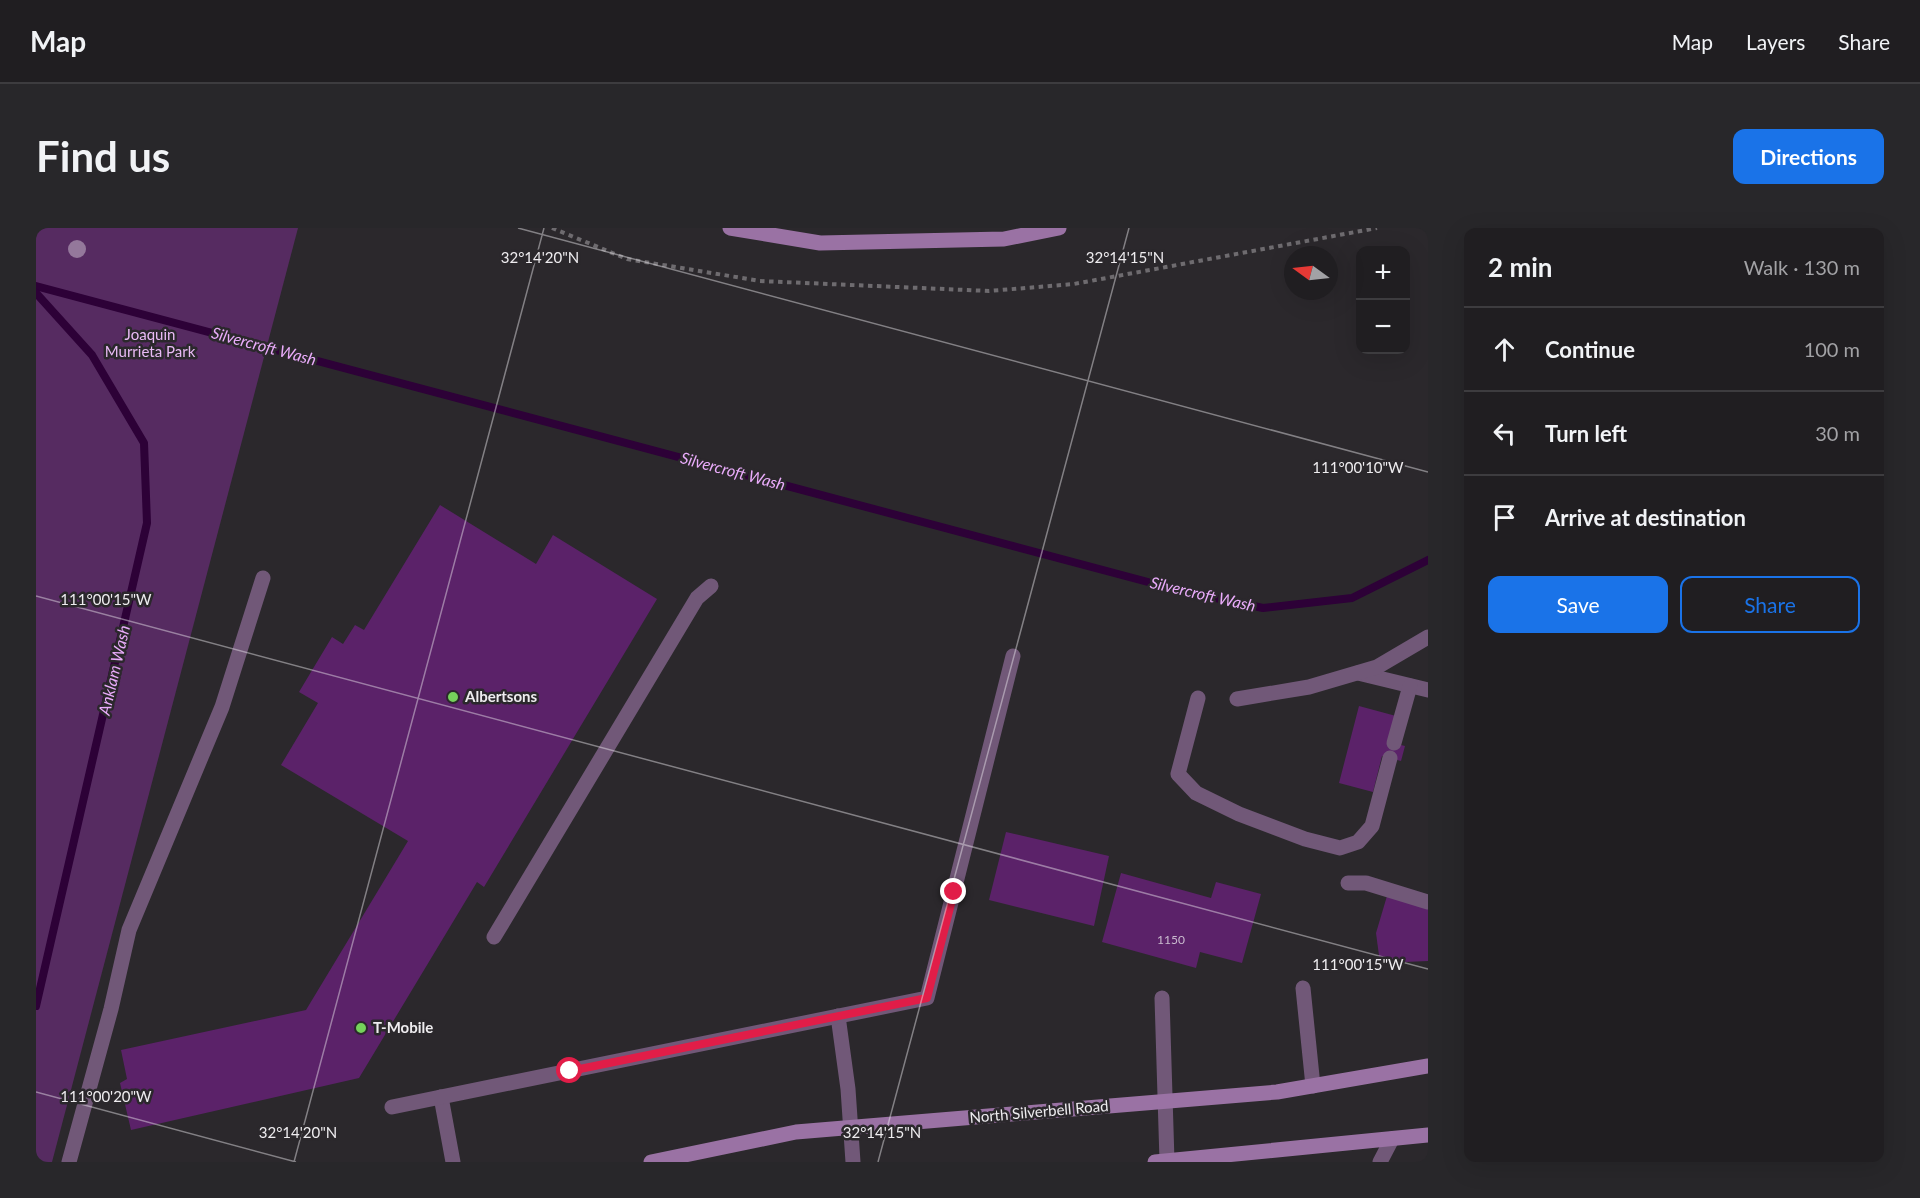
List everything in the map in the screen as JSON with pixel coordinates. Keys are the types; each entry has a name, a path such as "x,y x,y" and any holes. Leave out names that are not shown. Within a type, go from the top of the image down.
{"main road":[{"path":"730,228 820,243 1004,239 1059,228"},
{"name":"North Silverbell Road","path":"651,1162 796,1132 1277,1092 1428,1066"},
{"path":"1161,1161 1428,1135"}],"lane":[{"path":"69,1162 111,1009 129,930 222,707 263,579"},
{"path":"494,937 697,598 711,586"},
{"path":"1237,699 1309,687 1377,667 1428,637"},
{"path":"392,1107 927,998 1013,656"},
{"path":"1358,673 1428,690"},
{"path":"1394,743 1410,686"},
{"path":"1198,698 1178,774 1196,793 1239,814 1305,839 1340,848 1358,842 1372,826 1390,758"},
{"path":"1348,883 1366,883 1428,902"},
{"path":"1303,988 1312,1086"},
{"path":"1161,998 1163,1102 1161,1161"},
{"path":"838,1016 853,1162"},
{"path":"441,1097 453,1162"},
{"path":"1380,1162 1392,1139"}],"path":[{"path":"552,228 627,259 760,281 989,291 1074,284 1377,228"}],"green space":[{"name":"Joaquin Murrieta Park","path":"36,228 298,228 52,1162 36,1162"}],"building":[{"name":"Albertsons","path":"440,505 536,564 553,535 657,599 484,887 477,882 359,1078 131,1130 120,1083 127,1079 121,1050 306,1010 408,841 281,765 318,703 299,692 332,637 343,644 355,625 364,630"},
{"path":"1359,706 1396,716 1389,742 1405,746 1401,761 1382,756 1373,792 1339,783"},
{"path":"1006,832 1109,856 1094,926 989,900"},
{"path":"1121,873 1211,898 1216,882 1261,894 1242,963 1200,952 1196,968 1102,942"},
{"path":"1387,896 1428,908 1428,961 1380,963 1376,933"}],"waterway":[{"name":"Silvercroft Wash","path":"36,286 1178,590 1263,608 1352,598 1428,560"},
{"name":"Anklam Wash","path":"36,293 92,355 144,443 147,523 36,1006"}],"place":[{"name":"Albertsons","path":"453,697"},
{"name":"T-Mobile","path":"361,1028"}],"route":[{"path":"570,1071 927,998 954,892"}]}
